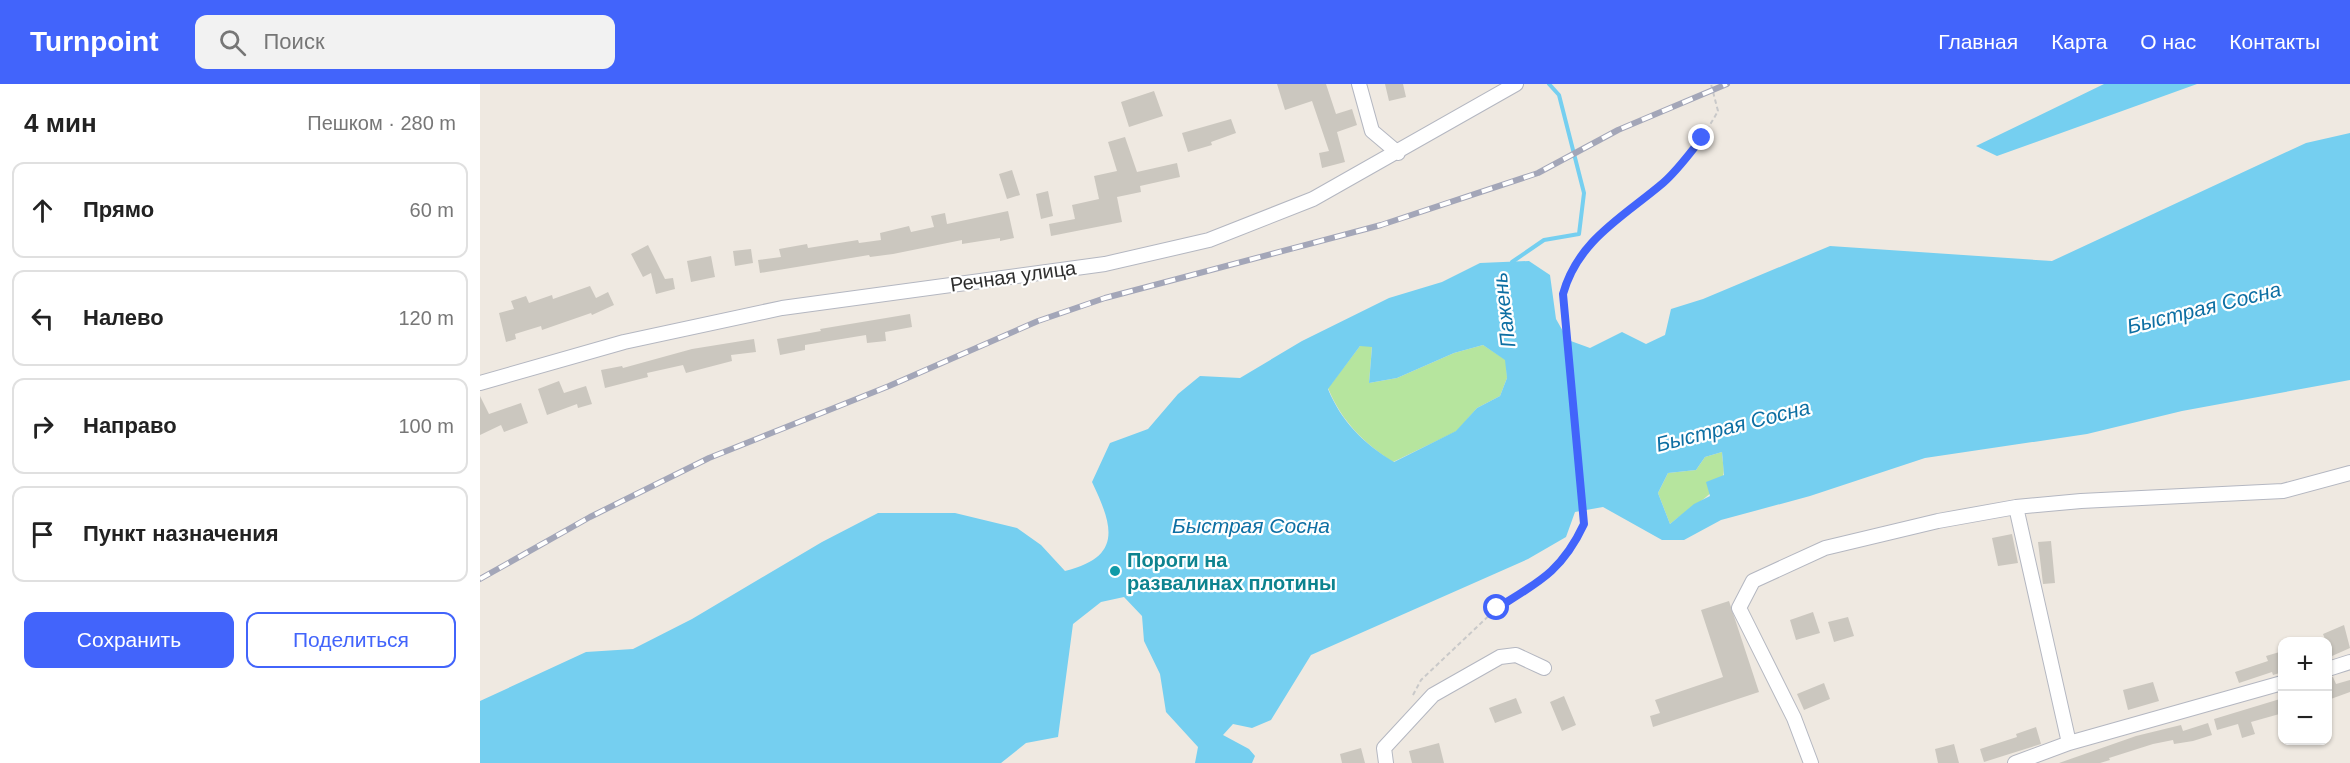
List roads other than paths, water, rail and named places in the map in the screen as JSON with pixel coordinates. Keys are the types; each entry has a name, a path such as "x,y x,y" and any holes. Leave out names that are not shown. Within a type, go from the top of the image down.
{"street":[{"path":"1359,84 1372,131 1398,153"},
{"name":"Речная улица","path":"480,383 624,342 782,308 1105,264 1209,240 1313,199 1398,153 1516,84"},
{"path":"1811,763 1794,718 1739,608 1753,581 1825,548 1938,521 2016,507 2081,501 2283,490 2350,473"},
{"path":"2016,507 2069,743"},
{"path":"1386,763 1384,748 1433,695 1500,657 1516,655 1544,668"},
{"path":"2332,668 2350,662"},
{"path":"2015,763 2069,743 2278,684"}],"water":[{"path":"2104,84 2197,84 1997,156 1976,146"},
{"name":"Быстрая Сосна","path":"2350,133 2350,380 2182,411 2087,434 1925,458 1810,496 1721,520 1684,540 1662,540 1603,507 1575,512 1566,537 1528,559 1311,655 1271,720 1252,728 1233,724 1223,735 1249,749 1255,756 1252,763 1195,763 1198,747 1166,712 1160,674 1144,641 1142,616 1124,597 1101,602 1073,624 1058,737 1026,743 1001,763 480,763 480,701 586,652 633,649 692,619 822,542 878,513 955,513 1017,528 1041,545 1065,571 1084,565 1097,557 1105,548 1108,538 1105,512 1092,482 1110,443 1148,429 1178,394 1200,376 1240,378 1302,341 1389,298 1442,282 1480,263 1529,261 1550,275 1556,319 1568,340 1590,348 1622,332 1646,344 1665,335 1671,309 1703,299 1830,246 2052,261 2306,143","holes":["1483,345 1505,360 1507,378 1500,396 1477,408 1456,431 1394,462 1373,448 1355,431 1333,401 1328,389 1360,346 1372,347 1369,383 1397,378 1454,353","1722,452 1724,475 1706,482 1710,496 1694,504 1670,524 1658,493 1668,473 1696,470 1705,457"]}],"waterway":[{"name":"Пажень","path":"1512,266 1512,262 1544,240 1579,234 1584,193 1559,95 1549,84"}],"railway":[{"path":"480,579 590,517 709,458 889,386 1038,321 1105,298 1381,225 1538,173 1618,130 1727,84"}],"place":[{"name":"Пороги на развалинах плотины","path":"1115,571"}]}
